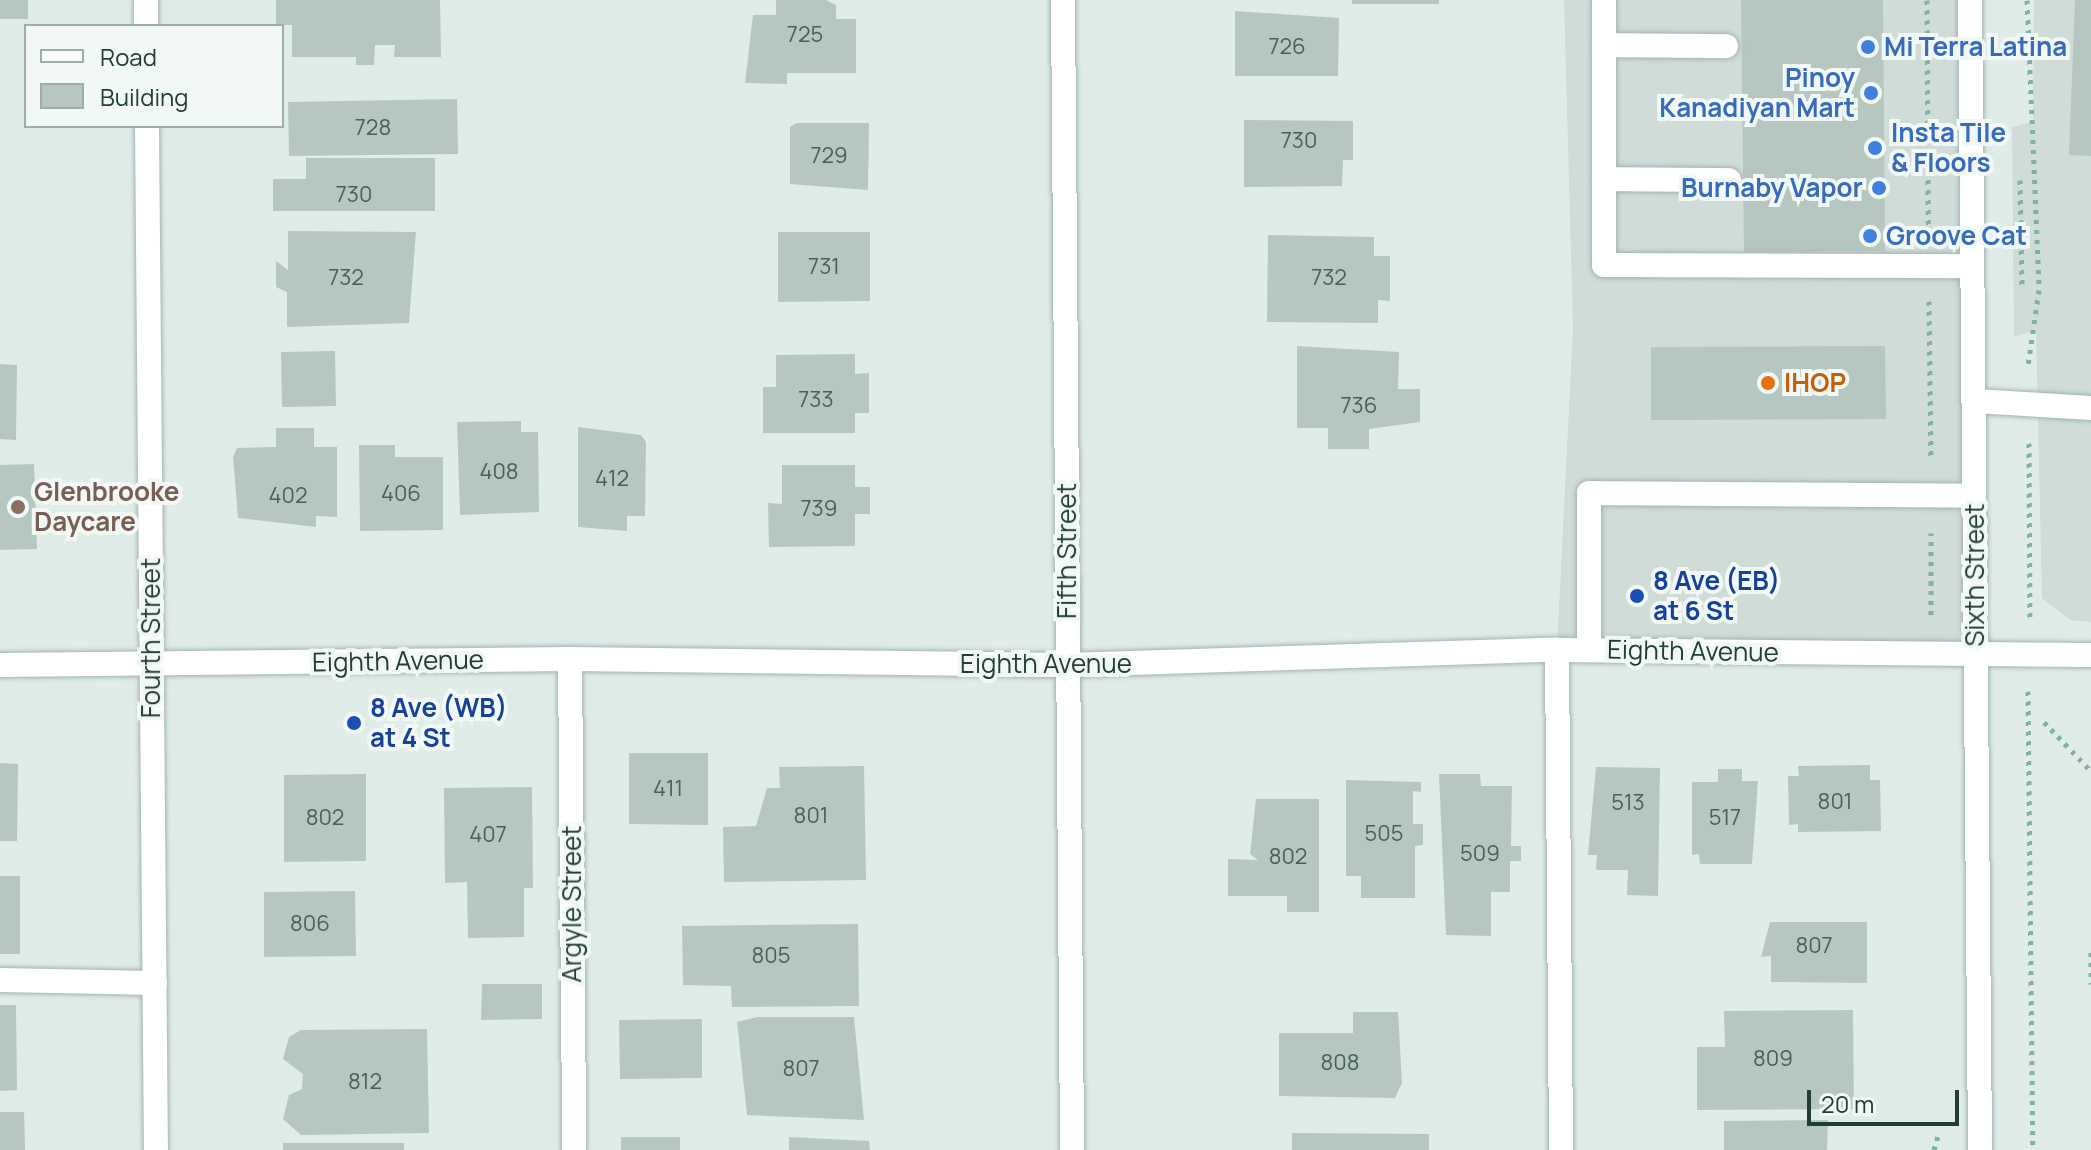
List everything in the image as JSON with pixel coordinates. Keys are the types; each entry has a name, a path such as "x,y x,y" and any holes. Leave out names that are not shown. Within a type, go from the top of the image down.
{"street":[{"path":"146,0 146,24"},
{"name":"Fifth Street","path":"1063,0 1072,1150"},
{"path":"1604,0 1604,265 1972,266"},
{"name":"Sixth Street","path":"1970,0 1980,1150"},
{"path":"1604,45 1726,46"},
{"name":"Fourth Street","path":"147,128 156,1150"},
{"path":"1604,179 1729,180"},
{"path":"1975,401 2091,408"},
{"path":"1589,650 1589,493 1974,496"},
{"path":"1557,650 1561,1150"},
{"name":"Eighth Avenue","path":"0,665 570,659 1067,665 1557,650 2091,655"},
{"name":"Argyle Street","path":"570,659 574,1150"},
{"path":"0,980 155,983"}],"path":[{"path":"1927,0 1929,236"},
{"path":"2027,0 2026,116 2038,155 2039,290 2028,348"},
{"path":"2020,180 2022,288"},
{"path":"1929,302 1931,468"},
{"path":"2029,436 2031,598"},
{"path":"1929,591 1931,526"},
{"path":"2027,721 2033,1150"},
{"path":"2044,722 2091,771"},
{"path":"2091,952 2091,984"}],"shaded area":[{"path":"1564,0 1970,0 1975,656 1557,650 1573,327"},
{"path":"2034,0 2091,0 2091,622 2070,620 2042,598 2036,330 2014,337 2012,127 2033,122"}],"building":[{"path":"0,0 28,0 28,19 0,19"},
{"path":"276,0 440,0 441,57 394,57 395,45 375,45 374,65 356,65 356,57 292,57 292,25 276,24"},
{"path":"776,0 826,0 836,5 836,19 856,19 856,73 787,73 787,84 745,83 753,15 776,15"},
{"path":"1352,0 1439,0 1439,4 1352,4"},
{"path":"1741,0 1883,0 1885,251 1744,252"},
{"path":"2075,0 2091,0 2091,156 2069,155"},
{"path":"1235,11 1339,18 1338,76 1235,76"},
{"path":"457,99 458,154 289,156 288,102"},
{"path":"1244,120 1353,121 1353,160 1343,160 1342,186 1244,187"},
{"path":"797,123 869,123 868,190 790,184 790,127"},
{"path":"306,158 435,158 435,211 273,211 273,179 306,179"},
{"path":"288,231 416,232 409,323 287,327 287,292 276,287 276,261 288,270"},
{"path":"778,232 870,232 870,301 778,302"},
{"path":"1268,235 1374,237 1374,256 1390,256 1390,301 1378,300 1378,323 1267,322"},
{"path":"1297,346 1399,352 1398,389 1420,389 1420,422 1369,429 1369,449 1328,449 1328,428 1297,428"},
{"name":"IHOP","path":"1885,346 1886,419 1651,420 1651,347"},
{"path":"335,351 336,406 282,407 281,352"},
{"path":"855,354 855,374 869,373 869,413 855,413 855,433 763,433 763,387 776,387 776,355"},
{"path":"0,364 17,365 16,440 0,439"},
{"path":"521,421 521,432 538,432 539,512 460,515 457,422"},
{"path":"578,427 641,435 646,442 645,516 627,516 627,531 578,527"},
{"path":"276,428 314,428 314,447 337,447 337,517 316,516 316,527 238,518 233,457 237,448 276,447"},
{"path":"359,445 395,445 395,457 443,457 443,530 360,531"},
{"name":"Glenbrooke Daycare","path":"34,464 37,549 0,550 0,465"},
{"path":"782,465 855,465 855,487 870,487 870,514 855,514 855,546 769,547 768,503 782,504"},
{"path":"629,753 708,753 708,825 629,824"},
{"path":"0,763 18,764 17,841 0,841"},
{"path":"1870,765 1870,780 1880,780 1881,831 1798,832 1798,824 1789,825 1788,776 1799,776 1798,766"},
{"path":"864,766 866,880 724,882 723,827 756,826 767,788 780,788 779,767"},
{"path":"1596,767 1660,768 1658,896 1627,895 1628,870 1596,870 1597,855 1588,855"},
{"path":"1718,769 1742,769 1742,781 1758,781 1752,864 1700,864 1699,854 1692,855 1692,782 1718,782"},
{"path":"366,774 366,861 284,862 284,775"},
{"path":"1439,774 1480,774 1481,786 1512,786 1511,846 1521,846 1521,861 1510,861 1510,892 1491,892 1491,936 1446,935"},
{"path":"1346,780 1421,782 1421,792 1413,791 1413,824 1423,824 1423,845 1415,846 1415,898 1361,898 1361,876 1346,876"},
{"path":"532,787 533,888 524,888 524,937 468,938 467,882 445,883 444,788"},
{"path":"1256,799 1319,799 1319,912 1287,912 1287,896 1228,896 1228,859 1258,860 1250,854"},
{"path":"0,876 20,876 20,954 0,954"},
{"path":"355,891 356,956 264,957 264,892"},
{"path":"1770,922 1867,922 1867,983 1771,982 1771,956 1761,957"},
{"path":"858,924 859,1006 732,1007 731,986 683,985 682,926"},
{"path":"482,984 542,984 542,1019 481,1020"},
{"path":"0,1005 16,1005 17,1090 0,1091"},
{"path":"1853,1010 1854,1109 1697,1110 1697,1047 1725,1047 1724,1011"},
{"path":"1353,1012 1398,1012 1402,1083 1395,1098 1279,1096 1279,1033 1353,1033"},
{"path":"757,1017 854,1017 864,1120 747,1115 737,1022"},
{"path":"702,1019 702,1078 620,1079 619,1020"},
{"path":"427,1029 429,1133 301,1135 283,1119 289,1095 302,1089 303,1074 283,1059 289,1037 301,1030"},
{"path":"0,1112 24,1112 25,1150 0,1150"},
{"path":"1828,1120 1827,1150 1724,1150 1724,1121"},
{"path":"1292,1133 1429,1134 1429,1150 1292,1150"},
{"path":"621,1137 680,1137 680,1150 621,1150"},
{"path":"789,1137 869,1141 870,1150 789,1150"},
{"path":"283,1143 404,1143 404,1150 283,1150"}],"place":[{"name":"Mi Terra Latina","path":"1868,47"},
{"name":"Pinoy Kanadiyan Mart","path":"1871,93"},
{"name":"Insta Tile & Floors","path":"1875,148"},
{"name":"Burnaby Vapor","path":"1879,188"},
{"name":"Groove Cat","path":"1870,236"},
{"name":"IHOP","path":"1768,383"},
{"name":"Glenbrooke Daycare","path":"18,507"},
{"name":"8 Ave (EB) at 6 St","path":"1637,596"},
{"name":"8 Ave (WB) at 4 St","path":"354,723"}]}
